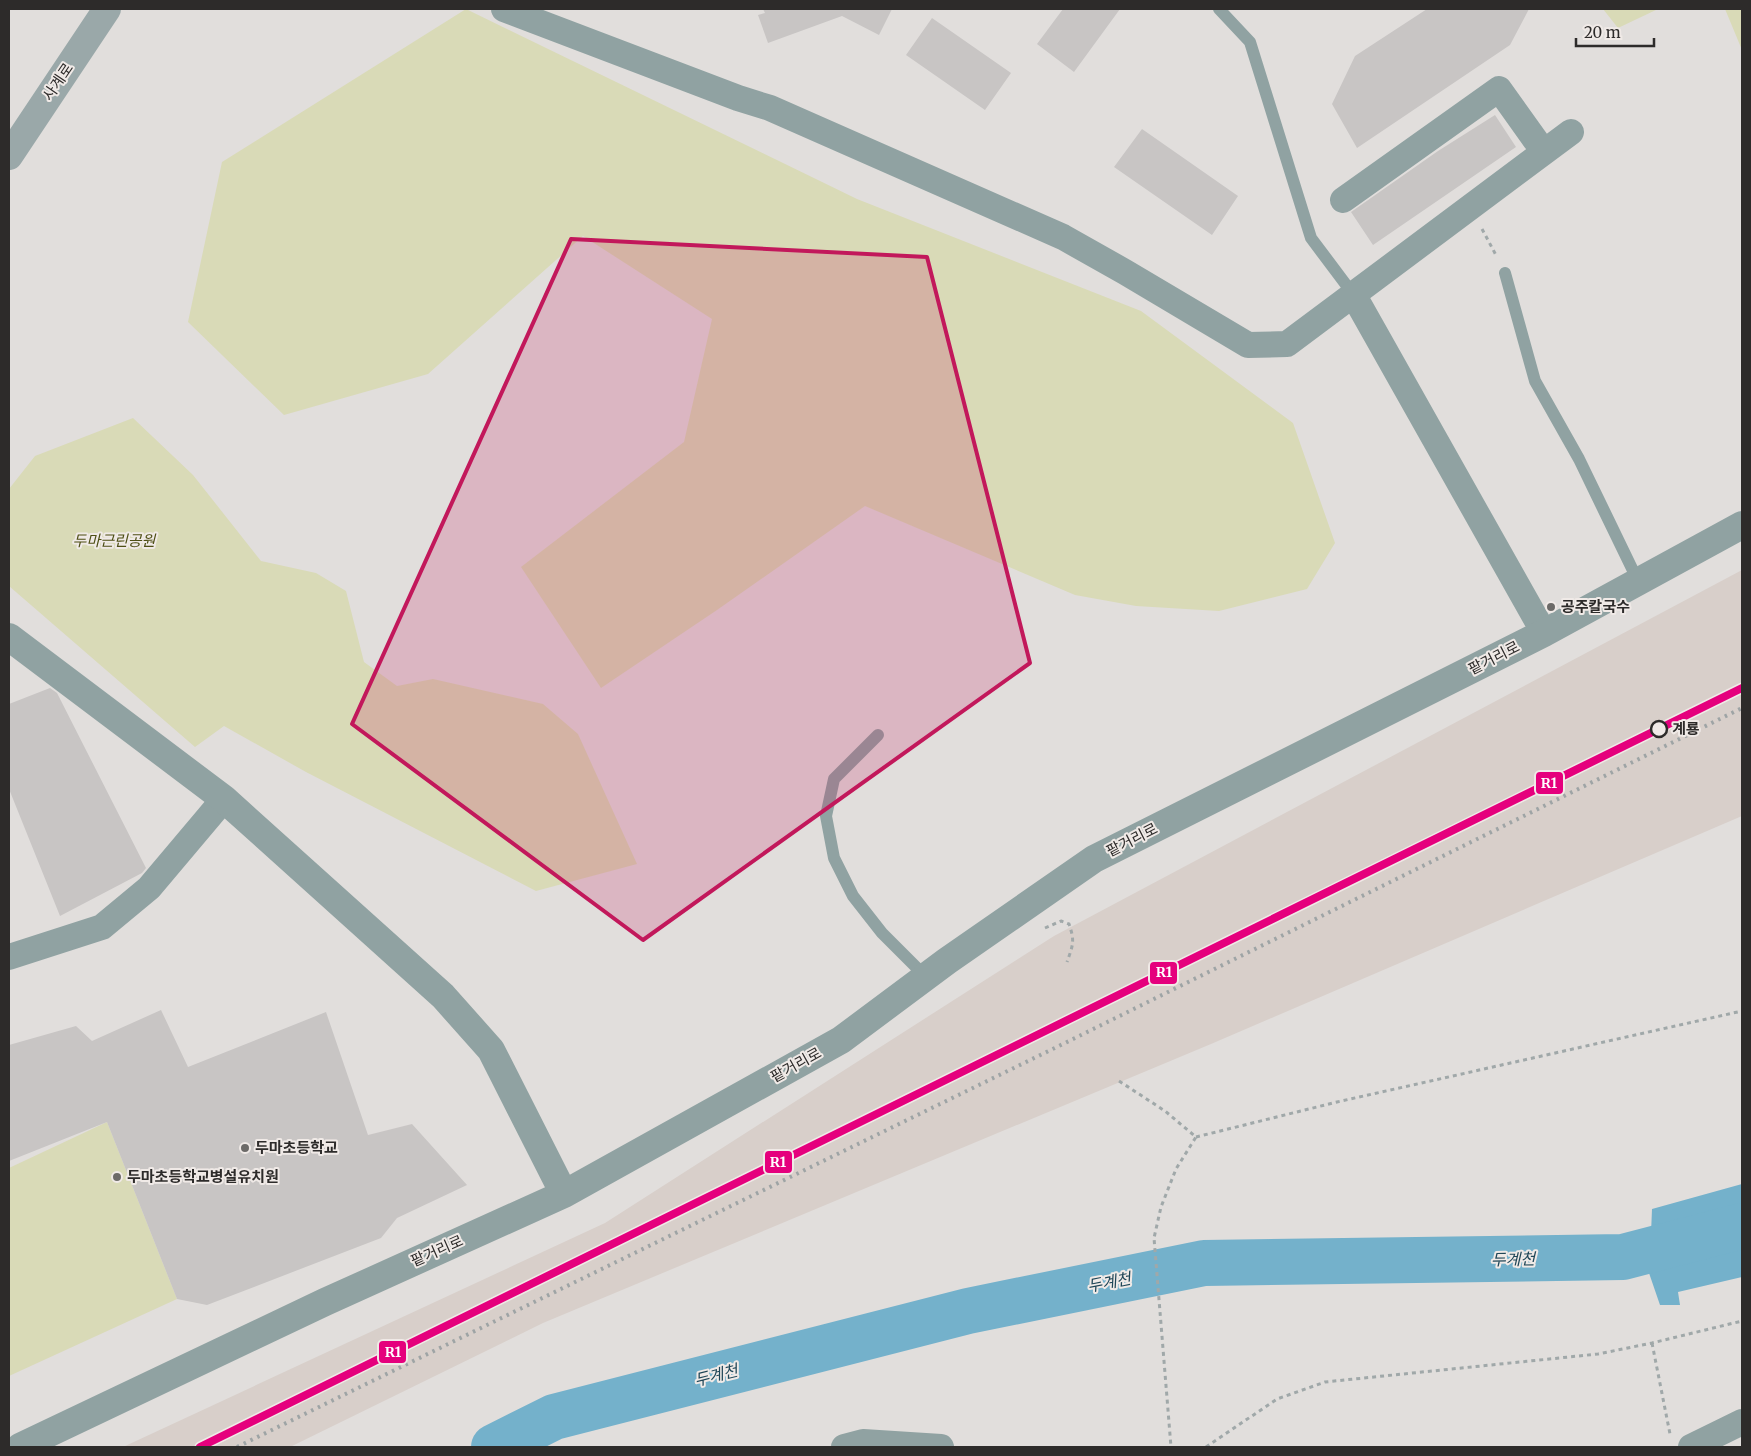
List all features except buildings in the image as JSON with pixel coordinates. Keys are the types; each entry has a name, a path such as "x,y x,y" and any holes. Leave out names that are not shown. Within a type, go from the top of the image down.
{"main road":[{"name":"사계로","path":"9,156 107,9"}],"street":[{"path":"504,9 738,98 770,108 1063,236 1248,345 1287,344 1571,132"},
{"path":"1343,200 1499,89 1544,152"},
{"path":"1353,294 1544,633"},
{"name":"팥거리로","path":"20,1447 325,1302 564,1194 841,1040 926,977 1094,859 1544,633 1639,583 1742,525"},
{"path":"9,637 224,799 443,996 491,1050 564,1194"},
{"path":"9,957 102,927 149,888 224,799"},
{"path":"1681,1443 1742,1422"},
{"path":"844,1447 863,1442 941,1447"}],"lane":[{"path":"1219,9 1250,42 1311,238 1353,294"},
{"path":"1505,273 1536,381 1579,459 1639,583"},
{"path":"878,735 834,779 826,816 834,858 853,896 864,911 882,933 926,977"}],"path":[{"path":"1470,206 1505,273"},
{"path":"1044,929 1061,921 1069,924 1074,936 1072,949 1066,962"},
{"path":"1171,1447 1154,1238 1161,1207 1176,1169 1196,1137 1337,1102 1742,1011"},
{"path":"1119,1081 1165,1111 1196,1137"},
{"path":"1206,1447 1277,1399 1325,1382 1598,1354 1652,1344 1742,1321"},
{"path":"1652,1344 1681,1443"}],"highlighted area":[{"path":"571,239 927,257 1030,663 643,940 352,724"}],"shaded area":[{"path":"1742,570 1742,816 1211,1044 543,1323 290,1447 123,1447 605,1223 1054,936"}],"green space":[{"path":"466,9 857,199 1141,311 1293,423 1335,543 1307,589 1219,611 1136,606 1075,595 865,506 717,610 601,688 521,567 684,442 712,319 583,236 428,374 284,415 188,322 222,162"},
{"path":"1603,9 1658,9 1618,28"},
{"path":"1725,9 1742,9 1742,50"},
{"name":"두마근린공원","path":"133,418 193,475 261,561 316,573 346,591 364,662 397,686 433,679 543,704 578,734 637,864 536,891 306,772 224,726 195,747 9,586 9,489 35,456"},
{"path":"107,1122 177,1299 9,1376 9,1168"}],"water":[{"path":"1742,1184 1742,1277 1678,1292 1680,1305 1660,1305 1649,1273 1623,1272 1623,1257 1619,1243 1651,1234 1652,1209"}],"waterway":[{"name":"두계천","path":"494,1447 554,1417 968,1311 1204,1263 1623,1257 1742,1226"}],"railway":[{"path":"237,1447 1065,1043 1742,708"}],"transit line":[{"name":"R1","path":"200,1447 1742,688"}],"place":[{"name":"공주칼국수","path":"1551,607"},
{"name":"계룡","path":"1659,729"},
{"name":"두마초등학교","path":"245,1148"},
{"name":"두마초등학교병설유치원","path":"117,1177"}]}
